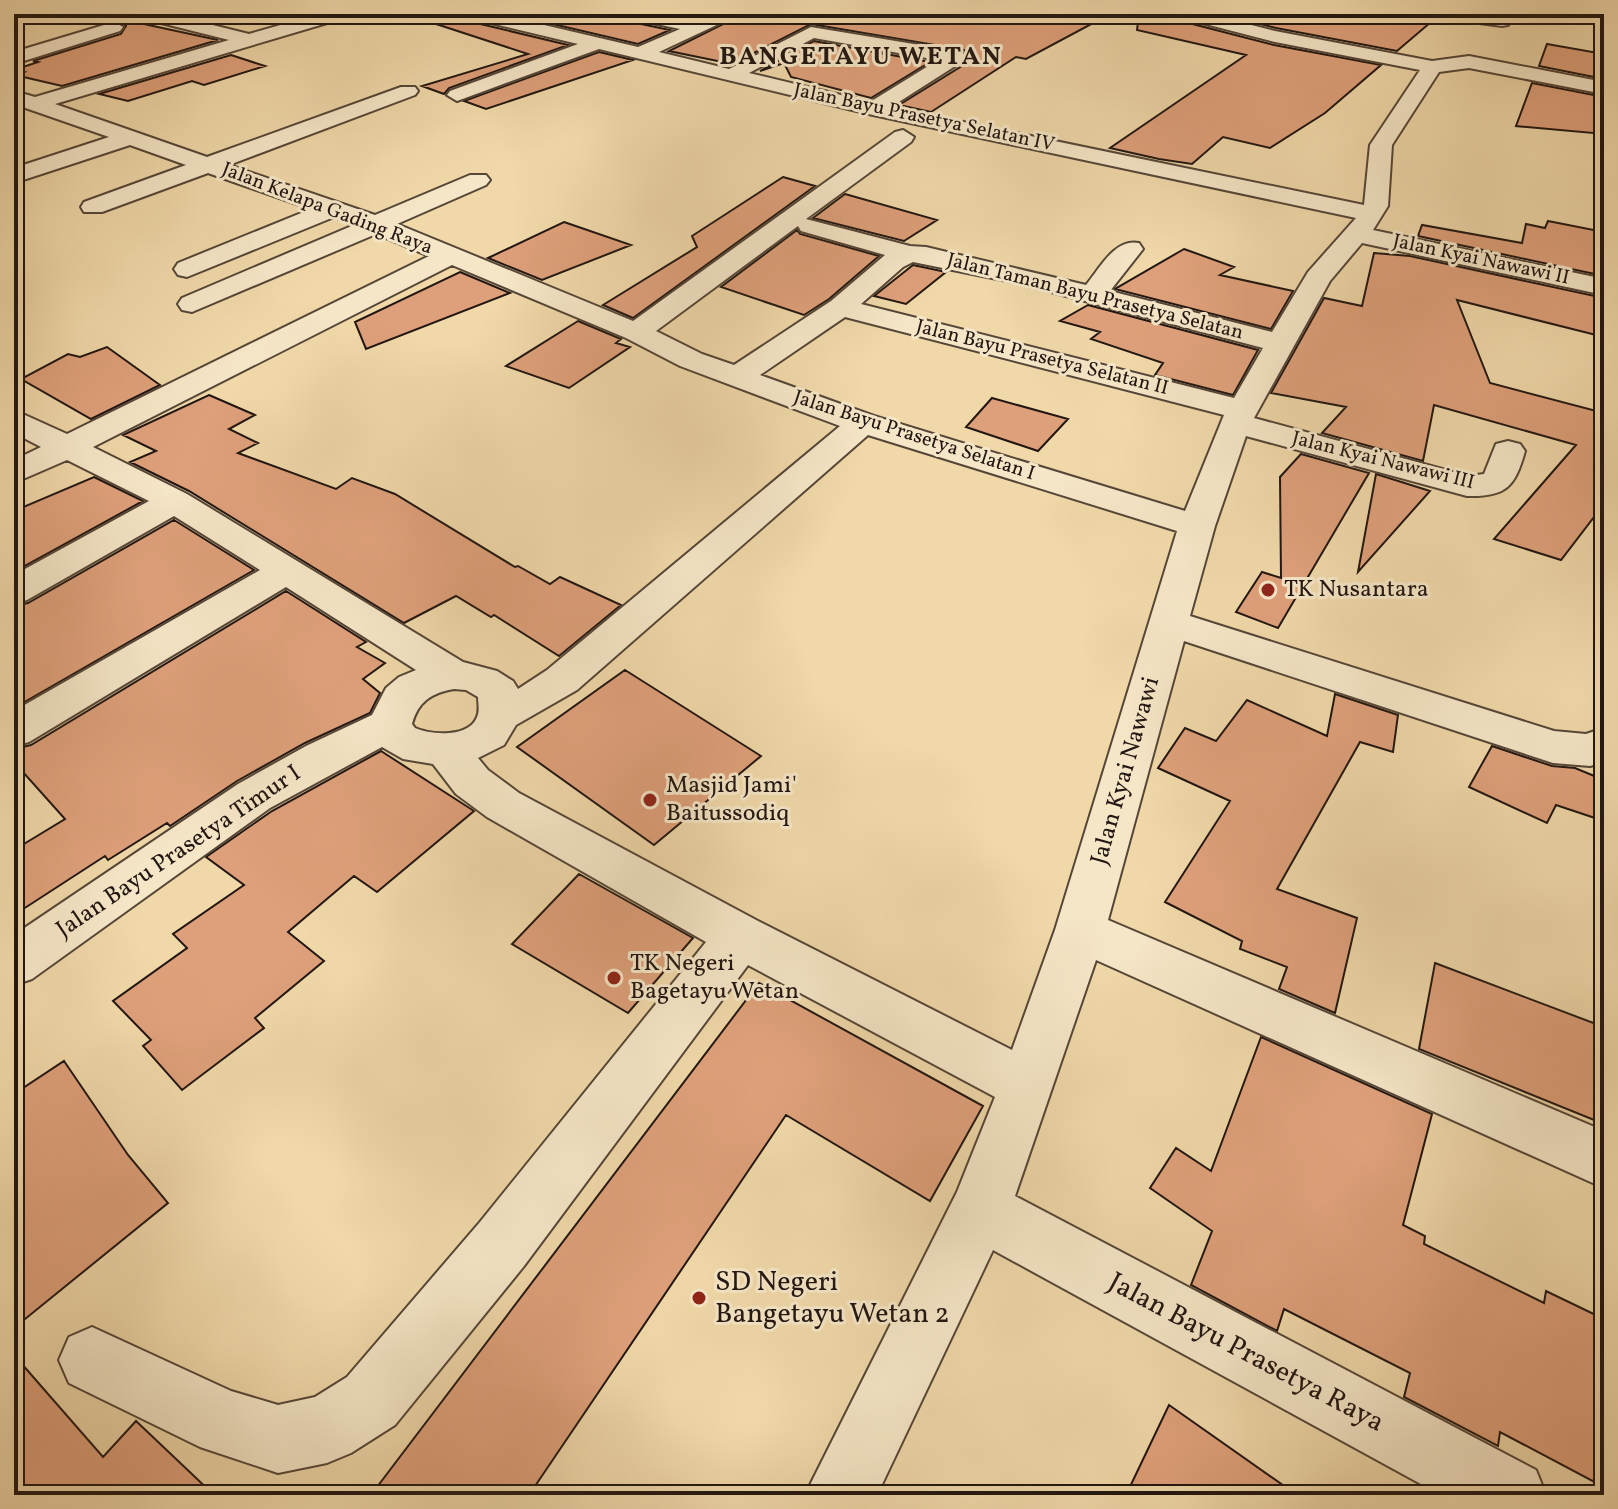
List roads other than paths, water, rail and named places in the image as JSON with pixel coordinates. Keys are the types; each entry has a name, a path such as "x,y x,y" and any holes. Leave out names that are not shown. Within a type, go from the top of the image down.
{"street":[{"path":"147,14 280,49"},
{"path":"298,14 355,28"},
{"path":"24,99 153,70 338,14"},
{"name":"Jalan Bayu Prasetya Selatan IV","path":"475,14 1365,224"},
{"path":"634,14 698,28"},
{"path":"641,53 731,14"},
{"path":"1188,14 1275,36 1432,67 1443,63 1469,62 1604,88"},
{"path":"1449,14 1502,21 1507,14"},
{"path":"14,58 114,27"},
{"path":"732,75 816,28 956,57 873,109"},
{"path":"171,42 212,51"},
{"path":"457,95 598,43"},
{"path":"773,52 803,57"},
{"path":"110,58 153,70"},
{"path":"1365,224 1377,205 1381,145 1432,67"},
{"path":"893,74 923,80"},
{"path":"93,207 408,91"},
{"name":"Jalan Kelapa Gading Raya","path":"24,99 374,224 636,332"},
{"path":"14,176 132,137"},
{"path":"636,332 903,137"},
{"path":"192,304 478,180"},
{"path":"187,269 333,209"},
{"name":"Jalan Kyai Nawawi II","path":"1365,224 1604,287"},
{"name":"Jalan Kyai Nawawi","path":"840,1495 980,1210 1027,1086 1080,930 1197,526 1239,416 1318,278 1365,224"},
{"name":"Jalan Taman Bayu Prasetya Selatan","path":"810,226 909,254 969,264 1280,343"},
{"path":"1092,295 1130,249"},
{"path":"737,377 841,307 894,261 909,254"},
{"path":"14,473 450,256"},
{"name":"Jalan Bayu Prasetya Selatan II","path":"841,307 1239,416"},
{"name":"Jalan Bayu Prasetya Selatan I","path":"636,332 691,360 863,423 1197,526"},
{"name":"Jalan Kyai Nawawi III","path":"1239,416 1467,486 1493,486 1499,480 1508,451"},
{"path":"14,420 175,501 454,675"},
{"path":"502,714 498,691 487,682 472,676 454,675 426,681 402,696 393,710 391,724 396,737 409,746 426,751 447,751 484,736 502,714 562,680 863,423"},
{"path":"14,591 175,501"},
{"path":"14,731 288,570"},
{"path":"1169,623 1553,747 1590,750 1604,744"},
{"name":"Jalan Bayu Prasetya Timur I","path":"14,963 254,796 322,757 391,724"},
{"path":"447,751 472,782 503,805 740,936 1027,1086"},
{"path":"1080,930 1604,1160"},
{"path":"92,1360 224,1423 278,1439 327,1429 371,1401 502,1244 740,936"},
{"name":"Jalan Bayu Prasetya Raya","path":"980,1210 1511,1495"}],"place":[{"name":"TK Nusantara","path":"1268,590"},
{"name":"Masjid Jami' Baitussodiq","path":"650,800"},
{"name":"TK Negeri Bagetayu Wetan","path":"614,978"},
{"name":"SD Negeri Bangetayu Wetan 2","path":"699,1298"}],"district":[{"name":"BANGETAYU WETAN","path":"861,57"}]}
